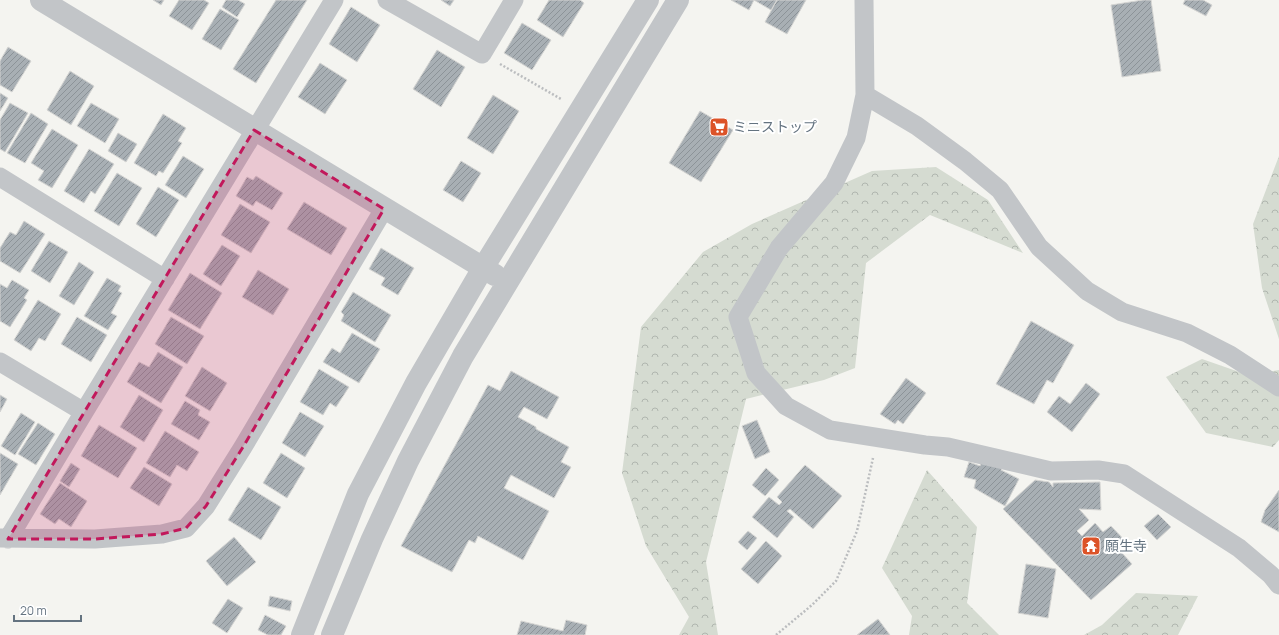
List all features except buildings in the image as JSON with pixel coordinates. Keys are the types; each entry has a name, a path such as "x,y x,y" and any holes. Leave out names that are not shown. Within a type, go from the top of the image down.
{"street":[{"path":"41,0 508,283"},
{"path":"4,539 84,412 334,0"},
{"path":"387,0 482,54 514,0"},
{"path":"302,635 358,494 416,383 483,268 582,110 648,0"},
{"path":"332,635 372,539 408,460 463,356 678,0"},
{"path":"864,0 865,95 856,138 834,183 779,248 738,317 756,373 786,406 830,430 948,447 1051,471 1098,470 1124,474 1239,548 1271,575 1279,585"},
{"path":"865,95 918,126 965,161 1000,190 1039,247 1087,291 1122,312 1194,337 1230,355 1279,387"},
{"path":"0,177 165,279"},
{"path":"4,539 94,539 162,534 186,528 206,506 243,447 384,209"},
{"path":"0,362 84,412"}],"path":[{"path":"482,54 582,110"},
{"path":"776,635 812,605 836,581 857,531 878,438"}],"highlighted area":[{"path":"254,130 384,209 243,447 206,506 186,528 162,534 95,539 8,539"}],"green space":[{"path":"1279,156 1279,339 1262,288 1253,224"},
{"path":"936,167 988,200 1023,253 930,215 866,263 855,368 824,380 746,399 706,562 718,635 679,635 689,617 646,546 622,473 641,327 703,252 752,224 872,171"},
{"path":"1202,359 1248,375 1279,370 1279,440 1273,447 1206,433 1166,377"},
{"path":"927,470 977,527 967,603 999,635 909,635 912,616 882,568"},
{"path":"1136,593 1198,596 1178,635 1084,635 1102,625"}],"place":[{"name":"ミニストップ","path":"719,127"},
{"name":"願生寺","path":"1091,546"}]}
